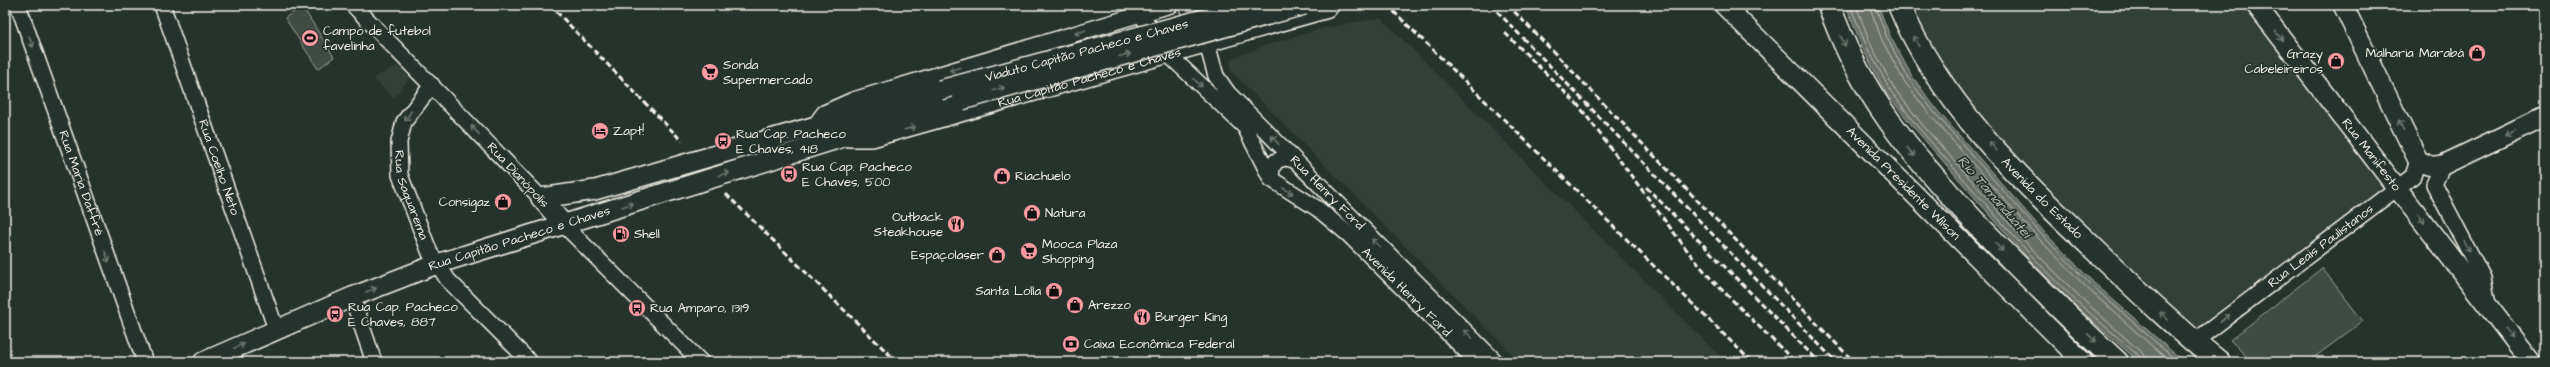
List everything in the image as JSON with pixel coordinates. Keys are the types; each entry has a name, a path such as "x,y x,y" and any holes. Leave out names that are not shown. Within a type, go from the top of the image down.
{"highway":[{"path":"1829,5 1854,65 1875,103 1904,143 2018,268 2117,362"},
{"name":"Avenida do Estado","path":"1899,5 1917,42 1931,65 1956,100 2017,176 2194,342 2219,362"}],"main road":[{"name":"Viaduto Capitão Pacheco e Chaves","path":"940,90 1256,5"},
{"name":"Viaduto Capitão Pacheco e Chaves","path":"962,100 1304,5"},
{"name":"Avenida Presidente Wilson","path":"1724,5 2083,362"},
{"name":"Rua Manifesto","path":"2256,5 2531,362"},
{"path":"2343,5 2418,160 2430,167 2443,165 2545,116"},
{"name":"Rua Capitão Pacheco e Chaves","path":"541,198 595,190 816,124 856,106 940,90"},
{"path":"882,91 940,90"},
{"name":"Rua Capitão Pacheco e Chaves","path":"203,362 352,297 437,264 962,100"},
{"path":"838,139 853,127 858,119 856,106"},
{"path":"686,163 682,175 687,186"},
{"path":"564,225 564,212 567,205 595,190"},
{"name":"Rua Dianópolis","path":"541,198 564,225"}],"street":[{"name":"Rua Maria Daffré","path":"18,5 145,362"},
{"name":"Rua Coelho Neto","path":"162,5 276,329"},
{"name":"Rua Dianópolis","path":"352,5 432,84 541,198"},
{"name":"Rua Capitão Pacheco e Chaves","path":"856,106 882,91 1138,9 1171,5"},
{"name":"Rua Henry Ford","path":"1186,5 1208,44 1212,67 1220,84 1496,362"},
{"name":"Rua Capitão Pacheco e Chaves","path":"838,139 853,140 872,138 1170,56 1328,10 1332,5"},
{"path":"1138,9 1170,56 1245,127 1271,179"},
{"name":"Rua Saquarema","path":"432,84 404,122 398,142 400,175 418,224 437,264 448,280 530,362"},
{"path":"1271,179 1272,168 1276,161 1284,158 1294,160"},
{"name":"Rua Leais Paulistanos","path":"2194,342 2413,176 2418,160"},
{"name":"Rua Manifesto","path":"2443,165 2434,180 2435,187 2483,278 2488,305"},
{"name":"Avenida Henry Ford","path":"1271,179 1318,209 1348,234 1478,362"},
{"name":"Rua Dianópolis","path":"564,225 701,362"},
{"path":"352,297 374,362"}],"shaded area":[{"path":"1908,5 2243,5 2384,187 2199,326 2182,324 2010,157 1948,75"},
{"name":"Campo de futebol favelinha","path":"302,6 334,57 318,69 285,18"},
{"path":"1381,18 1726,362 1520,362 1230,70 1231,59 1264,46 1323,28"},
{"path":"397,66 410,78 393,98 373,78"},
{"path":"2322,268 2363,321 2308,362 2252,362 2230,340"}],"water":[{"name":"Rio Tamanduateí","path":"1846,5 1878,5 1890,36 1912,76 1937,110 2045,233 2093,282 2184,362 2139,362 2072,303 2023,253 1914,128 1886,93 1863,49"}],"railway":[{"path":"550,5 682,141"},
{"path":"1387,5 1752,362"},
{"path":"1491,5 1836,362"},
{"path":"1508,5 1854,362"},
{"path":"1505,33 1579,106 1690,254 1712,280 1795,362"},
{"path":"1646,187 1819,362"},
{"path":"726,194 897,362"}],"place":[{"name":"Campo de futebol favelinha","path":"310,38"},
{"name":"Malharia Marabá","path":"2477,53"},
{"name":"Grazy Cabeleireiros","path":"2336,61"},
{"name":"Sonda Supermercado","path":"710,72"},
{"name":"Zapt!","path":"600,131"},
{"name":"Rua Cap. Pacheco E Chaves, 418","path":"723,141"},
{"name":"Rua Cap. Pacheco E Chaves, 500","path":"789,174"},
{"name":"Riachuelo","path":"1002,176"},
{"name":"Consigaz","path":"503,202"},
{"name":"Natura","path":"1032,213"},
{"name":"Outback Steakhouse","path":"956,224"},
{"name":"Shell","path":"621,234"},
{"name":"Mooca Plaza Shopping","path":"1029,251"},
{"name":"Espaçolaser","path":"997,255"},
{"name":"Santa Lolla","path":"1054,291"},
{"name":"Arezzo","path":"1075,305"},
{"name":"Rua Amparo, 1319","path":"637,308"},
{"name":"Rua Cap. Pacheco E Chaves, 887","path":"335,314"},
{"name":"Burger King","path":"1142,317"},
{"name":"Caixa Econômica Federal","path":"1071,344"}]}
